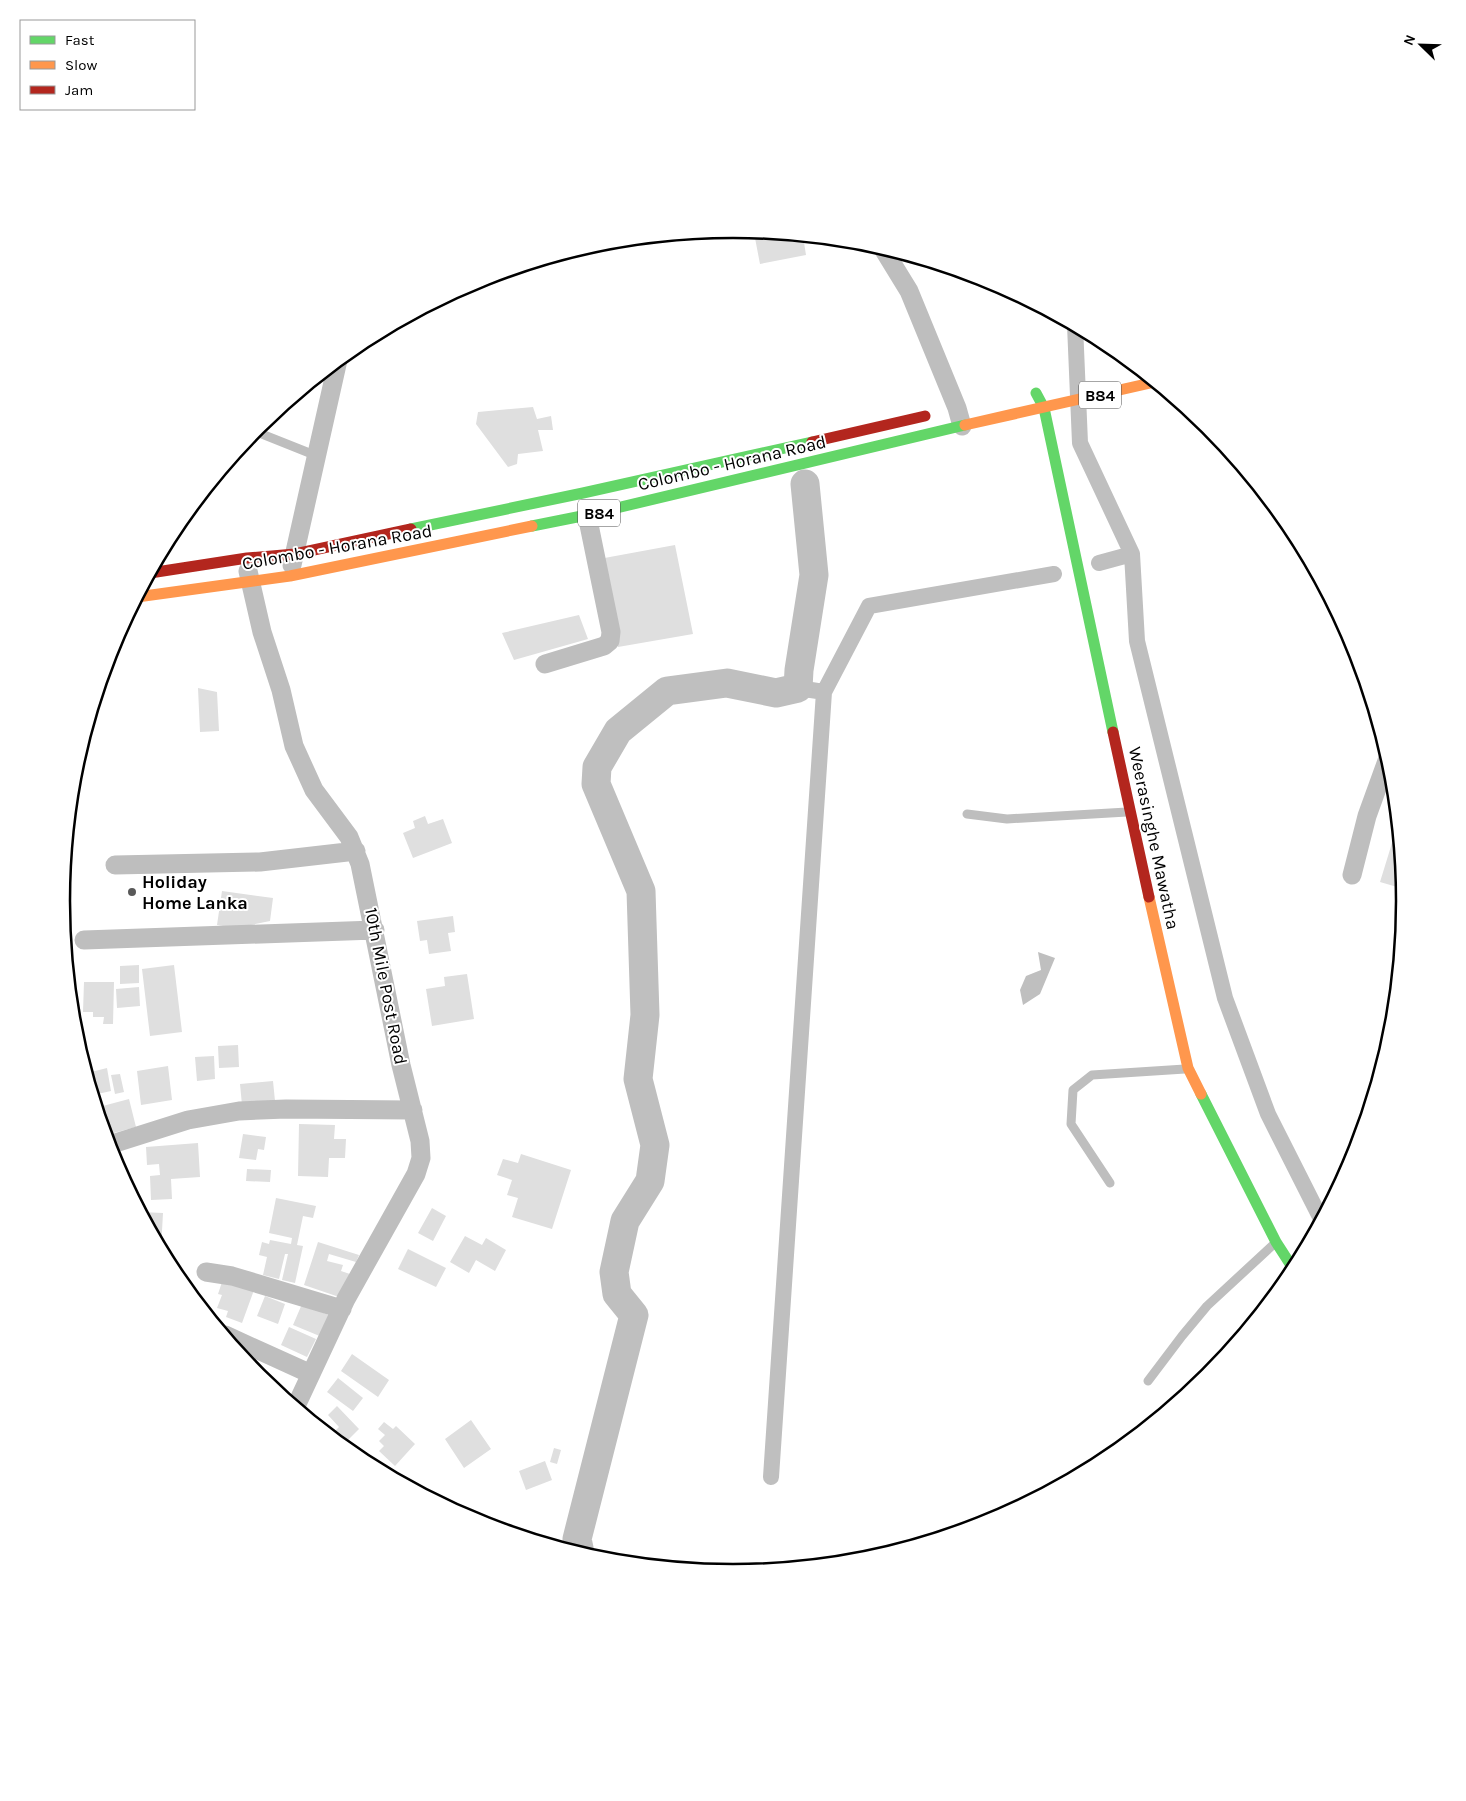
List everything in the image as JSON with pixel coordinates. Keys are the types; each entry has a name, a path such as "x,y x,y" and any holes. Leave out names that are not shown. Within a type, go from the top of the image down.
{"main road":[{"name":"Colombo - Horana Road","path":"157,572 247,558 295,554 955,413 1044,408 1148,384"},
{"name":"Weerasinghe Mawatha","path":"1051,389 1031,394 1044,408 1130,812 1188,1068 1276,1242 1289,1262"},
{"name":"Colombo - Horana Road","path":"144,596 290,576 588,515 955,413"}],"street":[{"path":"887,256 909,291 955,413"},
{"path":"290,576 336,370"},
{"path":"546,664 604,646 610,641 611,632 588,515"},
{"name":"10th Mile Post Road","path":"247,558 249,581 262,632 281,690 294,746 314,790 349,837 360,864 375,930 401,1065 420,1141 420,1158 416,1174 342,1309 298,1401"},
{"path":"1352,875 1367,816 1383,772"},
{"path":"115,865 260,862 356,851"},
{"path":"84,940 375,930"},
{"path":"117,1146 188,1120 239,1111 286,1109 413,1110"},
{"path":"206,1272 232,1276 342,1309"},
{"path":"237,1341 311,1374"}],"lane":[{"path":"262,434 317,456"},
{"path":"967,814 1007,819 1130,812"},
{"path":"1110,1183 1071,1124 1072,1090 1092,1075 1188,1068"},
{"path":"1148,1381 1207,1306 1276,1242"}],"shaded area":[{"path":"1038,952 1055,958 1040,994 1023,1005 1020,990 1026,976 1041,970"}],"building":[{"path":"755,239 804,242 806,255 760,264"},
{"path":"533,407 537,419 551,416 553,430 538,430 543,451 518,454 517,464 508,467 476,424 478,412"},
{"path":"675,545 693,634 618,647 599,559"},
{"path":"579,615 588,639 514,660 502,633"},
{"path":"198,688 217,692 219,731 200,732"},
{"path":"425,816 428,824 443,819 452,843 413,858 403,833 415,828 413,821"},
{"path":"1392,843 1395,857 1396,887 1380,882"},
{"path":"222,891 273,898 270,921 236,928 217,925"},
{"path":"453,916 455,932 448,933 451,951 429,954 427,940 420,941 417,921"},
{"path":"139,965 139,983 120,984 120,966"},
{"path":"174,965 182,1032 150,1036 142,969"},
{"path":"467,974 474,1019 432,1026 426,989 445,986 444,977"},
{"path":"84,982 114,982 113,1024 103,1024 104,1017 93,1017 93,1012 83,1012"},
{"path":"139,987 140,1006 117,1008 116,989"},
{"path":"238,1045 239,1067 219,1068 218,1046"},
{"path":"214,1056 215,1079 197,1081 195,1057"},
{"path":"168,1066 172,1100 141,1105 137,1071"},
{"path":"107,1068 111,1091 99,1094 93,1072"},
{"path":"120,1074 124,1092 115,1094 111,1075"},
{"path":"273,1081 275,1101 242,1105 240,1084"},
{"path":"129,1099 136,1127 112,1133 103,1106"},
{"path":"299,1124 335,1125 334,1139 346,1139 345,1158 329,1158 328,1177 298,1176"},
{"path":"243,1134 266,1137 264,1150 258,1149 256,1160 239,1158"},
{"path":"198,1143 200,1177 171,1179 172,1199 151,1200 150,1176 160,1175 159,1164 147,1165 146,1147"},
{"path":"521,1154 571,1170 552,1229 512,1217 518,1198 507,1195 512,1180 497,1175 503,1159 518,1163"},
{"path":"247,1169 271,1170 270,1182 246,1181"},
{"path":"276,1198 316,1206 313,1218 303,1216 297,1245 303,1246 295,1283 282,1280 288,1254 285,1254 279,1279 263,1275 267,1257 259,1255 262,1242 269,1244 270,1240 291,1244 292,1238 269,1233"},
{"path":"432,1208 446,1216 433,1241 418,1233"},
{"path":"148,1212 163,1213 162,1236"},
{"path":"465,1236 482,1245 486,1238 506,1250 495,1271 476,1260 469,1273 450,1262"},
{"path":"318,1242 359,1255 356,1262 329,1254 327,1261 343,1265 341,1271 350,1274 342,1298 304,1285"},
{"path":"408,1249 446,1268 436,1287 398,1269"},
{"path":"223,1279 254,1290 242,1323 226,1317 228,1311 217,1308 222,1295 218,1294"},
{"path":"265,1296 285,1304 278,1324 257,1316"},
{"path":"302,1304 331,1316 322,1337 293,1325"},
{"path":"289,1327 316,1339 307,1357 281,1345"},
{"path":"352,1354 389,1380 378,1397 341,1371"},
{"path":"338,1378 363,1398 353,1411 327,1392"},
{"path":"337,1406 359,1429 348,1440 335,1431 339,1427 328,1415"},
{"path":"471,1420 491,1449 464,1468 445,1439"},
{"path":"384,1422 393,1429 396,1426 415,1444 395,1466 379,1451 384,1446 379,1441 385,1435 378,1429"},
{"path":"554,1448 561,1450 557,1464 550,1462"},
{"path":"545,1461 552,1480 526,1490 519,1471"}],"waterway":[{"path":"1075,333 1080,443 1132,554 1137,641 1225,998 1268,1114 1318,1213"},
{"path":"578,1545 577,1539 634,1315 617,1294 614,1272 625,1221 650,1181 655,1145 638,1079 645,1015 641,891 596,784 597,767 618,731 667,691 727,683 776,693 798,688 799,670 814,575 805,484"},
{"path":"1099,563 1132,554"},
{"path":"824,692 869,606 1054,574"},
{"path":"771,1477 824,692 798,688"}],"traffic: fast":[{"path":"1036,393 1044,408 1113,732"},
{"path":"532,526 587,515 965,425"},
{"path":"411,529 812,442"},
{"path":"1201,1094 1276,1242 1289,1262"}],"traffic: slow":[{"path":"965,425 1148,384"},
{"path":"144,596 290,576 532,526"},
{"path":"1149,897 1188,1068 1201,1094"}],"traffic: jam":[{"path":"812,442 925,416"},
{"path":"157,572 247,558 295,554 411,529"},
{"path":"1113,732 1149,897"}],"place":[{"name":"Holiday Home Lanka","path":"132,892"}]}
